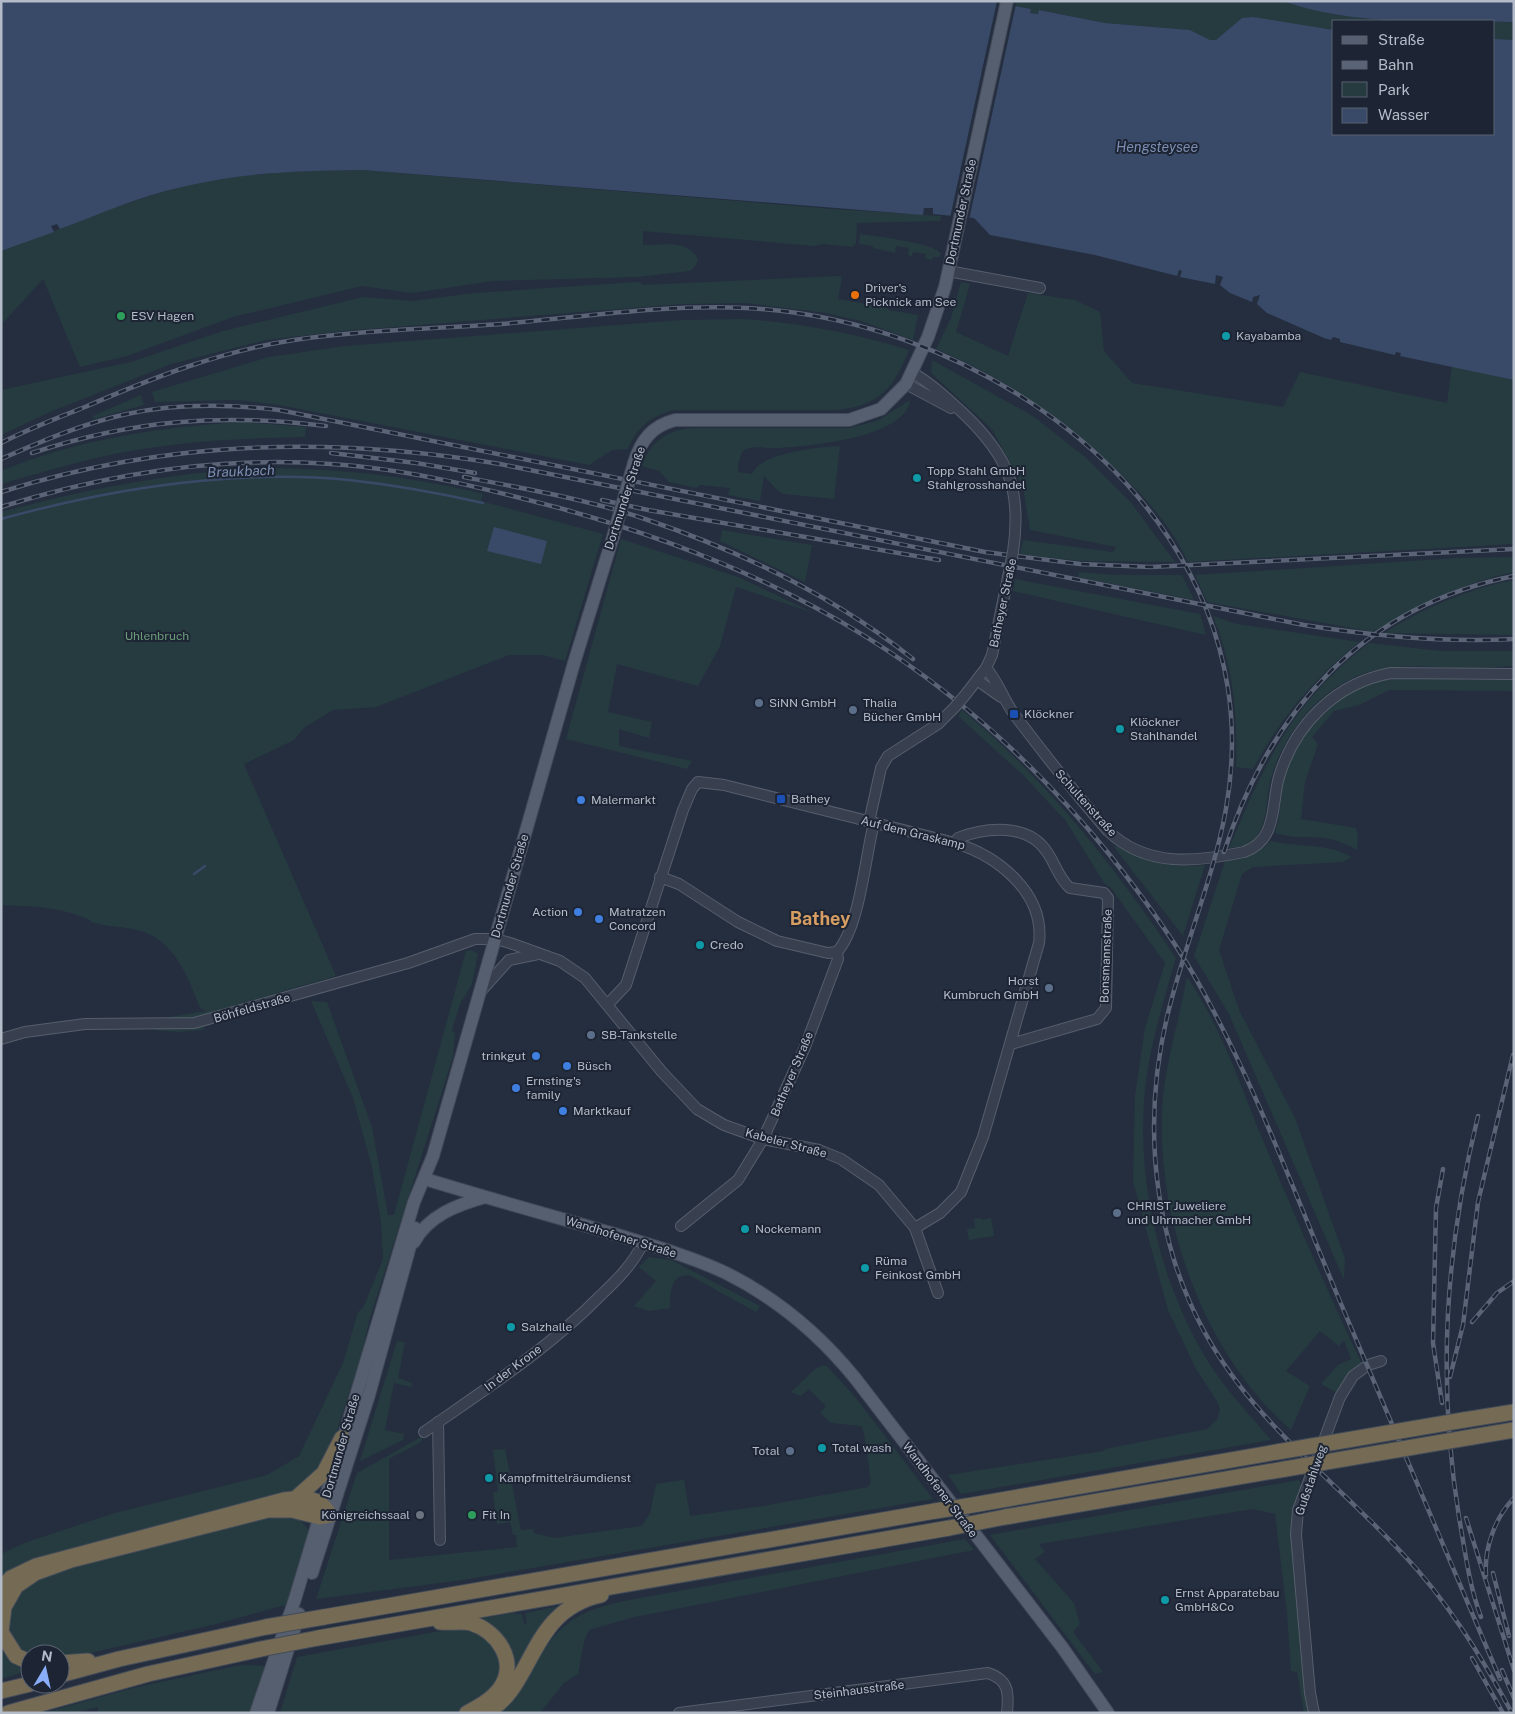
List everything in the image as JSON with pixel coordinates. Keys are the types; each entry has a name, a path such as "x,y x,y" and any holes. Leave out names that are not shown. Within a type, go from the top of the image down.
{"highway":[{"path":"70,1672 119,1659 324,1616 1514,1412"},
{"path":"8,1713 148,1674 318,1638 1514,1430"},
{"path":"296,1498 324,1473 342,1438"},
{"path":"1,1589 12,1578 44,1563 270,1503 306,1498 325,1512"},
{"path":"20,1658 16,1656 1,1632 4,1607 16,1586 35,1573 71,1560 268,1510 325,1512"},
{"path":"485,1713 503,1697 518,1679 550,1625 568,1608 593,1596 707,1571"},
{"path":"404,1622 470,1623 491,1632 503,1649 507,1667 502,1685 492,1698 467,1713"},
{"path":"70,1662 119,1659"},
{"path":"1,1691 20,1686"}],"main road":[{"name":"Dortmunder Straße","path":"256,1713 325,1512 369,1395 421,1205 425,1179 482,990 495,939 634,464 646,437 666,422 694,418 849,420 881,409 909,378 933,323 948,271 1006,1"},
{"name":"Dortmunder Straße","path":"268,1713 325,1512 342,1438 414,1202 425,1179"},
{"name":"Wandhofener Straße","path":"425,1179 642,1242 693,1259 727,1274 790,1314 824,1344 855,1378 1062,1647 1108,1713"},
{"path":"408,1254 415,1239 432,1220 453,1207 487,1196"},
{"name":"Wandhofener Straße","path":"1100,1700 1114,1713"}],"street":[{"path":"948,271 1040,288"},
{"name":"Batheyer Straße","path":"681,1226 738,1180 763,1139 805,1047 838,959 837,952 844,943 856,909 879,774 888,756 938,724 966,694 986,668 992,656 1014,552 1015,508 1006,468 992,442 961,412 909,378"},
{"name":"Schultenstraße","path":"986,668 992,674 1003,699 1051,764 1117,839 1138,851 1164,859 1189,861 1227,856 1252,849 1267,835 1272,824 1279,778 1290,748 1311,718 1340,692 1362,681 1391,673 1514,674"},
{"name":"Schultenstraße","path":"977,680 1003,699"},
{"name":"Auf dem Graskamp","path":"608,1004 626,985 688,795 698,782 706,781 724,785 872,822 955,843 985,854 1010,873 1030,900 1038,920 1039,943 983,1137 961,1192 940,1213 915,1228"},
{"name":"Bonsmannstraße","path":"955,843 962,837 996,829 1012,830 1041,845 1070,888 1104,893 1108,898 1106,1008 1098,1019 1011,1044"},
{"path":"660,877 679,884 761,934 776,941 828,953 837,952"},
{"name":"Böhfeldstraße","path":"1,1039 25,1032 85,1024 181,1024 206,1020 408,963 475,939 495,939"},
{"name":"Kabeler Straße","path":"495,939 542,953 576,971 589,982 662,1072 697,1109 724,1125 763,1139 819,1150 862,1171 879,1185 915,1228 938,1293"},
{"path":"482,990 509,960 542,953"},
{"name":"In der Krone","path":"424,1432 505,1375 577,1319 632,1263 642,1242"},
{"name":"Gußstahlweg","path":"1314,1713 1310,1693 1296,1534 1298,1510 1340,1397 1353,1376 1363,1367 1382,1361"},
{"path":"438,1422 440,1540"},
{"name":"Steinhausstraße","path":"679,1713 988,1673 1000,1677 1006,1684 1007,1713"}],"green space":[{"path":"1015,1 1283,1 1336,15 1458,20 1332,20 1332,30 1247,17 1216,40 1210,40 1190,30 1105,23 1040,10 1039,14 1030,13 1031,9 1014,6"},
{"path":"1495,22 1514,22 1514,40 1495,39"},
{"path":"363,170 832,209 941,216 940,221 857,223 856,243 853,247 823,244 815,246 643,231 643,245 674,244 688,248 698,259 696,265 690,271 637,277 493,281 412,293 362,286 233,317 127,356 80,367 43,279 1,325 1,251 113,208 181,187 249,175"},
{"path":"860,234 917,243 936,250 941,254 939,257 933,257 932,260 926,259 926,254 913,252 912,256 908,255 909,248 896,246 895,253 873,248 873,246 859,244"},
{"path":"842,277 838,299 877,306 879,302 889,304 888,310 918,315 913,340 861,321 826,313 746,303 682,304 343,331 266,340 171,364 50,412 1,435 1,390 131,362 223,331 363,297 413,301 475,293 638,282 643,285"},
{"path":"961,282 970,284 956,332 1008,356 1028,293 1075,300 1100,312 1104,351 1132,383 1283,407 1300,372 1447,403 1452,366 1514,380 1514,544 1188,562 1168,527 1151,506 1124,477 1081,438 1059,420 1012,388 936,349 951,318"},
{"path":"744,319 786,323 827,330 909,350 891,385 883,393 864,404 837,410 674,410 659,415 646,423 636,434 628,449 612,450 589,465 279,405 238,400 155,402 152,392 269,357 345,346 682,320"},
{"path":"932,360 1033,416 1085,457 1132,504 1175,562 1080,561 1020,554 1023,540 1113,552 1116,547 1030,530 1023,487 992,429 931,373"},
{"path":"141,395 144,405 94,419 93,416"},
{"path":"910,400 904,413 892,423 854,438 779,448 755,447 742,452 738,464 738,472 752,474 757,467 778,456 791,452 840,446 834,499 784,494 778,491 764,476 760,501 728,495 730,488 700,485 696,488 669,482 659,471 642,466 655,443 676,431 694,428 850,428 879,420"},
{"path":"242,422 306,427 305,437 227,440 149,448 56,468 1,484 1,471 30,460 89,443 150,431"},
{"name":"Uhlenbruch","path":"247,468 308,469 366,473 453,487 483,494 481,501 603,534 565,661 543,655 509,655 376,707 333,710 305,727 294,740 244,764 336,976 212,1012 203,1030 178,1032 155,1030 163,1018 206,1011 200,1008 178,960 161,941 150,934 137,930 97,924 68,912 35,907 1,905 1,512 123,484"},
{"path":"722,530 812,545 805,582 720,541"},
{"path":"621,539 738,577 814,613 736,587 720,646 698,686 617,664 608,712 652,722 649,738 619,729 619,746 692,761 687,769 566,739"},
{"path":"1514,557 1514,572 1459,588 1407,612 1374,632 1207,602 1195,575 1457,558"},
{"path":"1079,572 1116,575 1182,575 1194,600 1078,577"},
{"path":"1015,579 1200,614 1206,635 1013,591"},
{"path":"1514,580 1514,635 1384,633 1446,600"},
{"path":"1213,616 1237,624 1359,642 1342,656 1299,700 1275,733 1253,769 1236,767 1236,728 1233,690 1220,634"},
{"path":"1369,643 1441,651 1514,651 1514,666 1467,668 1404,666 1363,674 1335,688 1322,698 1299,723 1282,751 1270,782 1265,818 1260,831 1254,840 1247,844 1229,848 1269,761 1300,711 1342,665"},
{"path":"1407,676 1473,680 1514,678 1514,691 1389,690 1359,705 1334,711 1312,737 1318,744 1305,782 1301,819 1356,828 1358,836 1357,850 1334,840 1287,836 1275,833 1282,787 1291,759 1300,740 1313,723 1328,708 1346,695 1385,679"},
{"path":"962,710 1023,766 1078,826 1128,890 1176,958 1161,1009 1149,1061 1144,1099 1143,1137 1152,1215 1161,1254 1173,1291 1189,1327 1207,1360 1222,1381 1271,1440 961,1494 948,1475 1104,1451 1105,1449 1207,1429 1217,1420 1220,1409 1217,1401 1196,1369 1168,1310 1133,1181 1135,1096 1145,1028 1165,963 1111,888 1104,883 1066,821 1023,775 958,716"},
{"path":"1271,841 1322,847 1342,852 1352,857 1343,862 1253,867 1242,874 1219,950 1239,1010 1295,1118 1345,1259 1344,1280 1229,1014 1194,956 1225,861 1250,855"},
{"path":"1116,846 1137,856 1159,863 1182,866 1205,865 1183,936 1114,847"},
{"path":"472,950 478,954 472,984 460,1004 452,1030 455,1034 453,1056 369,1321 362,1353 326,1461 293,1492 1,1582 1,1554 24,1543 115,1513 267,1475 299,1456 343,1363 358,1312 363,1308 383,1259 381,1222 372,1167 353,1098 311,1001 327,1002 372,1127 388,1215 394,1215 466,951"},
{"path":"1187,977 1218,1032 1296,1219 1362,1364 1350,1372 1337,1393 1321,1384 1338,1365 1351,1359 1344,1340 1339,1346 1320,1331 1286,1371 1310,1386 1291,1430 1261,1399 1234,1365 1211,1326 1193,1285 1178,1242 1168,1199 1163,1155 1163,1095"},
{"path":"981,1218 982,1220 991,1218 994,1236 969,1240 967,1229 975,1228 974,1219"},
{"path":"649,1257 671,1260 760,1306 756,1312 691,1276 684,1276 679,1277 673,1284 670,1308 649,1311 634,1306 656,1281 639,1267"},
{"path":"397,1341 405,1342 398,1378 412,1383 411,1387 394,1383 385,1430 404,1434 403,1440 360,1461"},
{"path":"827,1366 856,1398 933,1499 463,1580 316,1599 357,1473 423,1436 421,1442 389,1459 389,1560 517,1547 516,1535 513,1535 510,1522 497,1524 493,1492 498,1491 493,1450 505,1449 521,1530 533,1529 534,1533 554,1538 642,1526 650,1513 656,1484 684,1480 690,1516 763,1506 868,1487 871,1482 864,1433 861,1426 831,1423 820,1413 826,1406 809,1389 801,1396 791,1392 815,1369"},
{"path":"1299,1480 1302,1488 1293,1516 1309,1713 1304,1713 1297,1672 1291,1671 1287,1612 1275,1514 1253,1509 1039,1544 1045,1552 1035,1559 1074,1603 1080,1624 1073,1632 1103,1672 1095,1674 990,1535"},
{"path":"278,1514 300,1520 308,1529 309,1535 289,1604 216,1624 70,1658 70,1644 20,1644 20,1651 6,1630 10,1602 43,1573"},
{"path":"965,1539 974,1550 630,1618 589,1630 583,1646 578,1674 564,1683 540,1713 498,1713 513,1697 554,1636 575,1618 604,1606"},
{"path":"564,1605 543,1622 513,1678 480,1619 512,1613 522,1614 524,1624 527,1623 525,1613"},
{"path":"446,1630 463,1630 476,1633 499,1651 501,1681 461,1713 280,1713 297,1657"},
{"path":"1,1641 20,1658 20,1673 1,1679"},
{"path":"240,1665 266,1666 251,1713 98,1713 98,1707 75,1713 43,1713 133,1688"}],"water":[{"name":"Hengsteysee","path":"1,1 989,1 1031,9 1030,13 1038,14 1039,10 1105,23 1190,30 1210,40 1216,40 1242,18 1253,17 1332,30 1332,135 1495,135 1495,39 1514,40 1514,380 1400,356 1401,353 1396,352 1395,355 1340,342 1340,339 1333,337 1331,340 1324,338 1267,313 1257,304 1260,295 1253,297 1252,302 1230,293 1220,285 1223,277 1216,275 1215,284 1180,277 1182,271 1179,270 1177,276 1095,255 990,235 974,218 933,214 933,208 924,208 923,215 363,170 295,172 227,178 151,195 60,229 57,224 51,226 54,232 1,251"},
{"path":"1283,1 1514,1 1514,22 1495,22 1495,20 1382,20 1339,15"},
{"path":"494,527 547,541 541,564 487,551"}],"pier":[{"path":"997,1 1016,4 969,220 950,218"}],"waterway":[{"name":"Braukbach","path":"1,519 86,498 130,490 217,479 261,477 349,480 383,484 483,503"},
{"path":"194,874 205,866"}],"railway":[{"path":"1,443 161,376 213,358 267,345 345,334 501,324 654,309 716,307 746,308 826,318 906,341 983,374 1054,419 1117,474 1168,537 1206,609 1228,689 1232,734 1230,777 1224,817 1204,895 1178,975 1167,1017 1157,1078 1154,1139 1156,1170 1160,1200 1174,1260 1192,1308 1215,1350 1241,1387 1301,1454 1368,1518 1434,1590 1462,1629 1512,1713"},
{"path":"1,459 79,427 127,414 184,406 241,407 279,410 985,552 1080,564 1151,567 1514,549"},
{"path":"32,453 106,433 178,422 250,420 326,426"},
{"path":"1,492 63,475 125,462 187,453 249,448 311,447 374,449 437,455 500,464 1304,625 1409,638 1461,640 1514,639"},
{"path":"331,453 416,463 475,473"},
{"path":"1,507 82,485 164,470 206,465 289,462 331,464 419,475 477,487 563,509 645,534 723,564 796,597 865,636 930,681 993,731 1052,789 1109,854 1132,884 1165,929 1195,977 1235,1054 1270,1132 1500,1679"},
{"path":"464,477 556,495 624,512 716,546 785,577 819,595 883,636 913,659"},
{"path":"602,500 648,510 939,560"},
{"path":"1224,852 1243,801 1267,754 1296,711 1330,672 1368,639 1411,612 1460,591 1514,576"},
{"path":"1450,1377 1463,1325 1478,1202 1513,1055"},
{"path":"1478,1116 1458,1216 1448,1315 1447,1365 1452,1466 1465,1555 1481,1617"},
{"path":"1442,1403 1433,1343 1436,1208 1443,1169"},
{"path":"1472,1322 1497,1293 1514,1281"},
{"path":"1486,1575 1487,1555 1492,1534 1501,1514 1514,1498"},
{"path":"1466,1518 1514,1670"},
{"path":"1493,1573 1509,1636"},
{"path":"1472,1658 1503,1713"},
{"path":"1502,1670 1514,1698"}],"place":[{"name":"Driver's Picknick am See","path":"855,295"},
{"name":"ESV Hagen","path":"121,316"},
{"name":"Kayabamba","path":"1226,336"},
{"name":"Topp Stahl GmbH Stahlgrosshandel","path":"917,478"},
{"name":"SiNN GmbH","path":"759,703"},
{"name":"Thalia Bücher GmbH","path":"853,710"},
{"name":"Klöckner","path":"1014,714"},
{"name":"Klöckner Stahlhandel","path":"1120,729"},
{"name":"Bathey","path":"781,799"},
{"name":"Malermarkt","path":"581,800"},
{"name":"Action","path":"578,912"},
{"name":"Matratzen Concord","path":"599,919"},
{"name":"Credo","path":"700,945"},
{"name":"Horst Kumbruch GmbH","path":"1049,988"},
{"name":"SB-Tankstelle","path":"591,1035"},
{"name":"trinkgut","path":"536,1056"},
{"name":"Büsch","path":"567,1066"},
{"name":"Ernsting's family","path":"516,1088"},
{"name":"Marktkauf","path":"563,1111"},
{"name":"CHRIST Juweliere und Uhrmacher GmbH","path":"1117,1213"},
{"name":"Nockemann","path":"745,1229"},
{"name":"Rüma Feinkost GmbH","path":"865,1268"},
{"name":"Salzhalle","path":"511,1327"},
{"name":"Total wash","path":"822,1448"},
{"name":"Total","path":"790,1451"},
{"name":"Kampfmittelräumdienst","path":"489,1478"},
{"name":"Königreichssaal","path":"420,1515"},
{"name":"Fit In","path":"472,1515"},
{"name":"Ernst Apparatebau GmbH&Co","path":"1165,1600"}],"district":[{"name":"Bathey","path":"820,919"}]}
